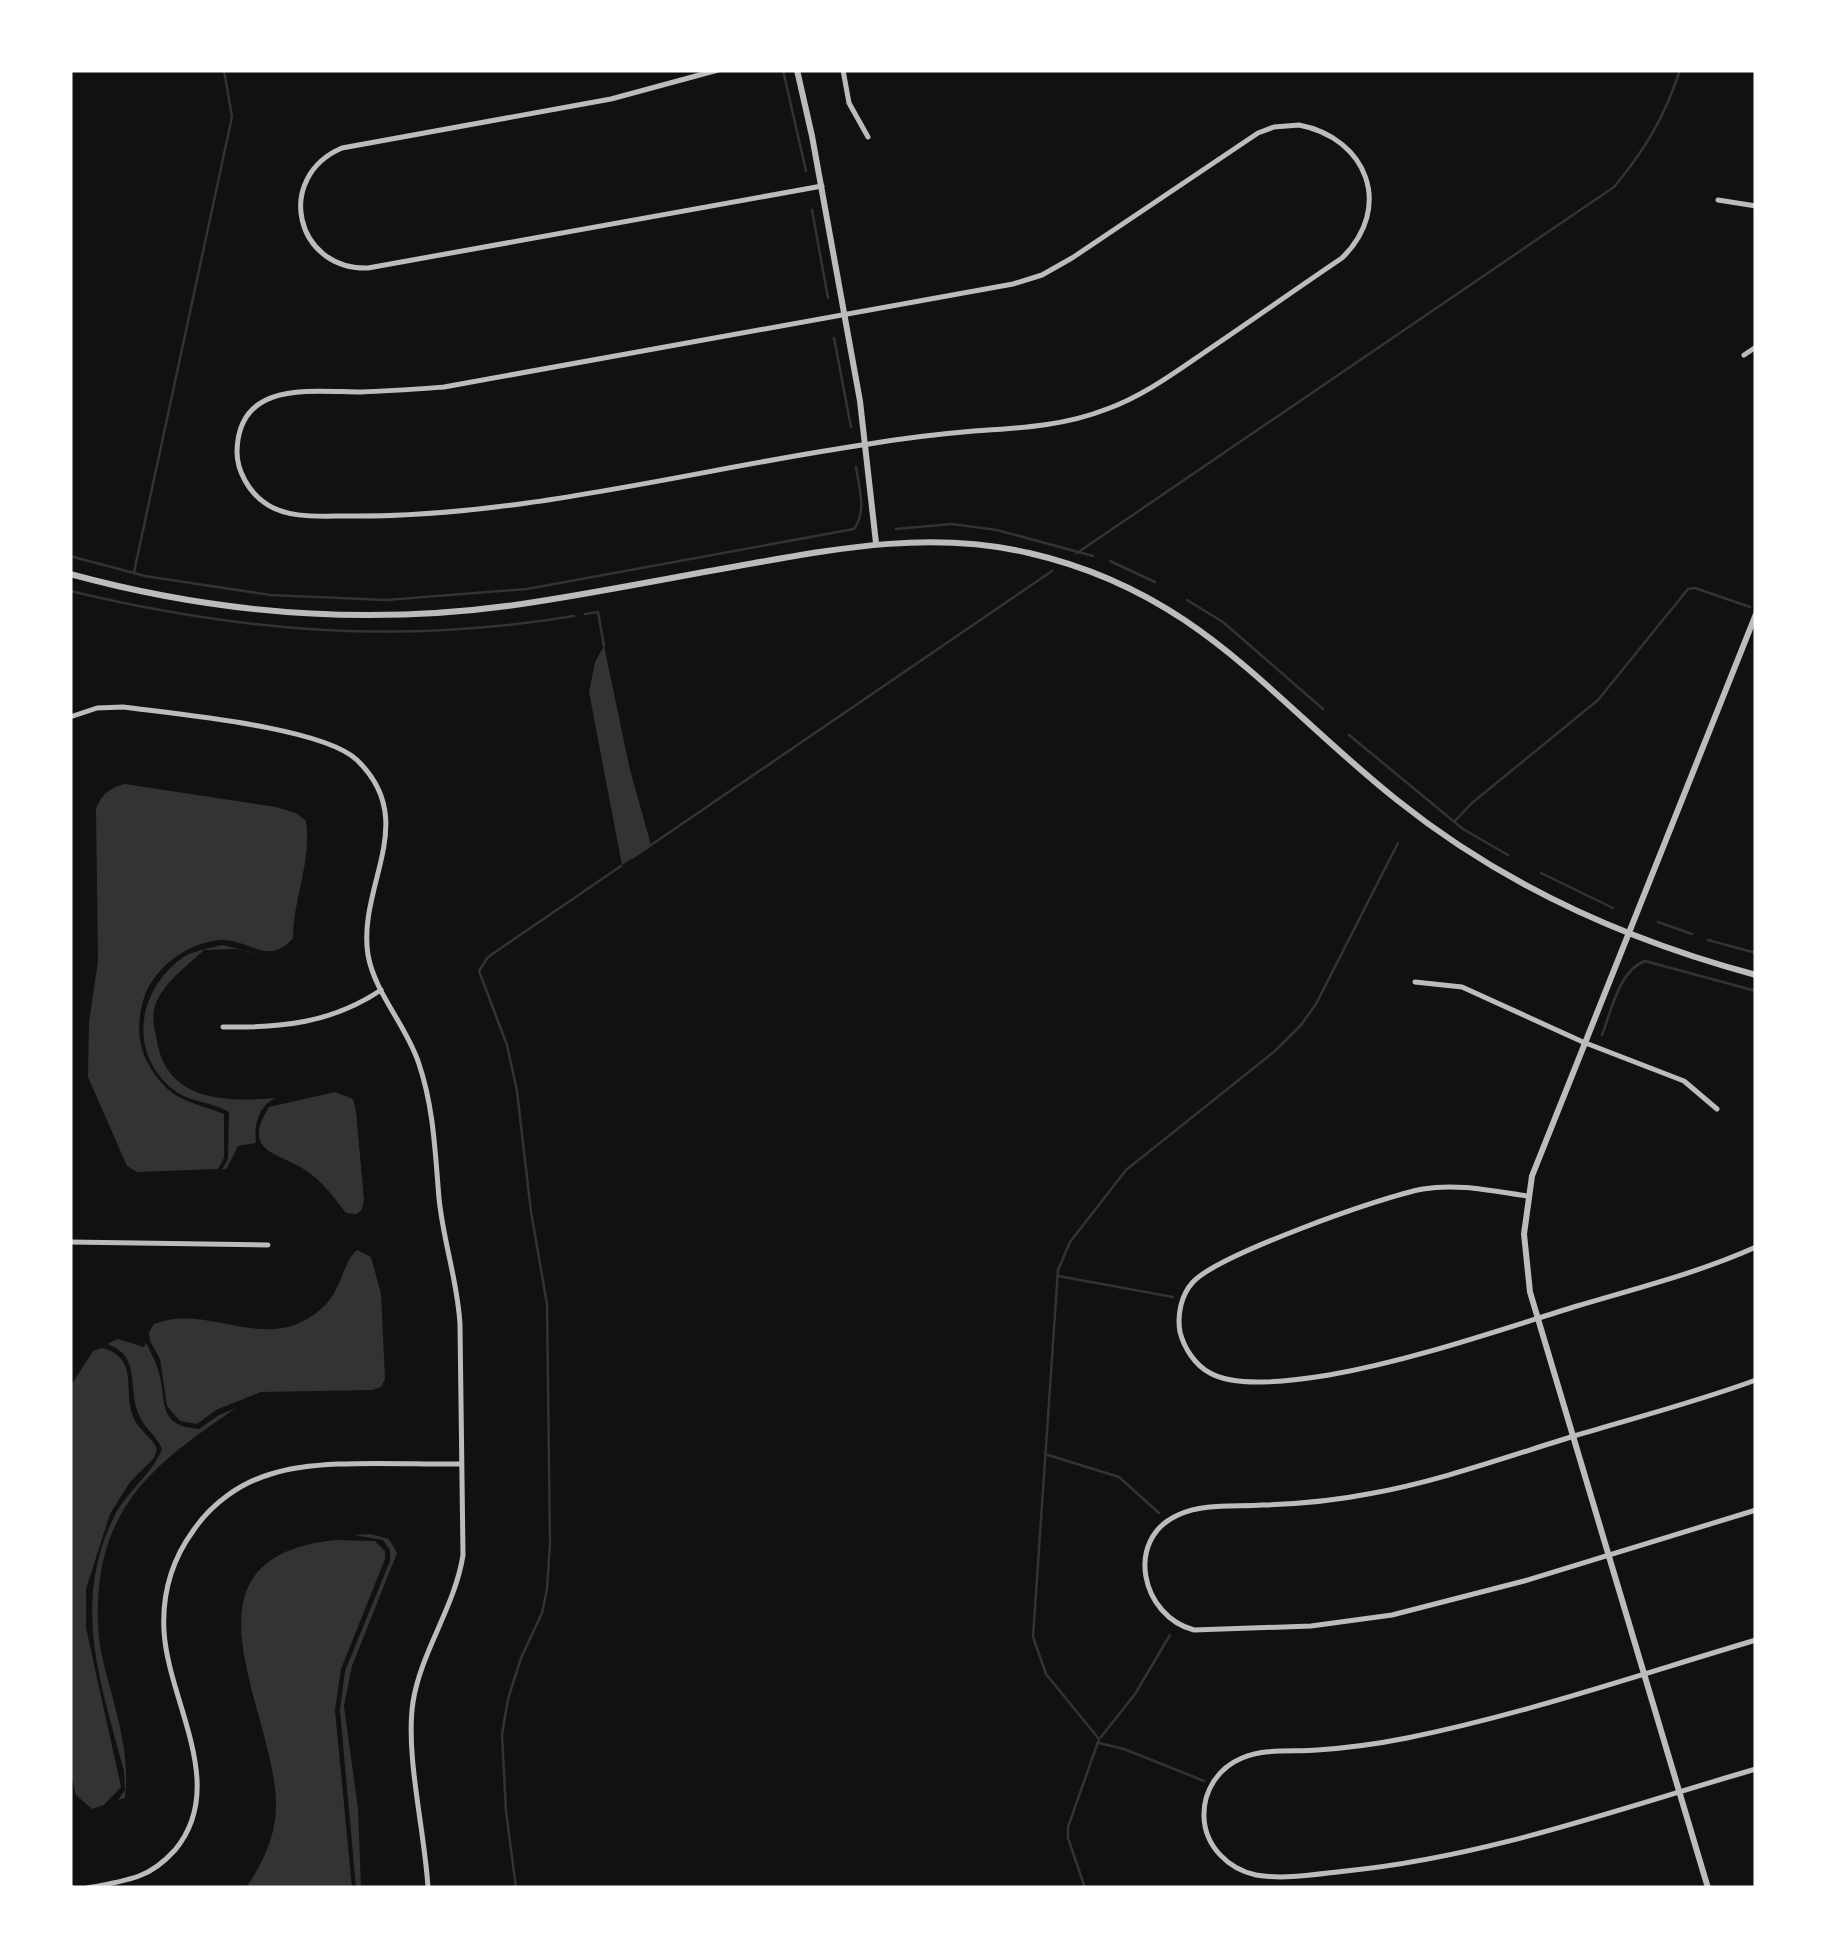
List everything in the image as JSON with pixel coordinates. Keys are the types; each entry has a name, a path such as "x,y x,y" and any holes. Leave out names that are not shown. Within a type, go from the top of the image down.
{"street":[{"path":"718,70 611,99 342,148 324,158 306,178 300,200 302,222 313,243 330,259 344,266 368,268 822,186"},
{"path":"797,70 822,186 866,444 876,543"},
{"path":"843,70 850,104 868,136"},
{"path":"1299,125 1332,134 1352,150 1366,182 1366,219 1360,236 1342,258 1134,397 1060,424 866,444 521,505 433,514 299,514 274,508 247,485 238,459 239,438 251,412 266,400 289,391 444,387 844,314 1013,284 1042,274 1072,258 1258,132 1274,127 1299,125"},
{"path":"1718,200 1756,206"},
{"path":"1744,355 1756,347"},
{"path":"70,574 166,596 263,611 426,614 543,601 876,543 943,541 1025,552 1092,572 1156,602 1231,652 1368,776 1431,826 1543,895 1626,934 1756,974"},
{"path":"1708,1888 1525,1263 1532,1176 1756,614"},
{"path":"70,717 97,708 135,709 314,737 352,756 378,788 386,820 386,840 368,932 370,965 407,1033 430,1096 441,1212 458,1288 463,1543 459,1575 412,1706 428,1888"},
{"path":"1415,982 1462,987 1583,1042 1684,1081 1718,1110"},
{"path":"223,1027 292,1026 350,1008 381,990"},
{"path":"1528,1196 1447,1186 1391,1196 1228,1258 1208,1269 1186,1292 1179,1322 1184,1344 1199,1365 1220,1378 1238,1381 1287,1380 1361,1369 1700,1270 1756,1248"},
{"path":"70,1242 268,1245"},
{"path":"1756,1380 1372,1494 1294,1504 1203,1508 1180,1514 1163,1525 1150,1542 1144,1569 1148,1590 1166,1616 1194,1630 1354,1622 1430,1607 1756,1510"},
{"path":"87,1888 127,1880 155,1868 181,1842 194,1813 197,1773 167,1652 164,1620 174,1565 206,1514 246,1484 284,1470 309,1466 462,1464"},
{"path":"1756,1640 1433,1733 1356,1746 1261,1752 1241,1758 1227,1766 1213,1782 1205,1802 1206,1831 1221,1856 1239,1869 1260,1876 1382,1868 1470,1852 1756,1769"}],"shaded area":[{"path":"604,646 630,770 651,845 622,865 589,692 595,662"},
{"path":"125,784 276,807 296,813 306,821 306,851 293,938 284,946 267,951 221,940 195,946 161,970 142,1005 141,1043 157,1077 181,1098 224,1114 224,1158 218,1169 137,1172 127,1166 88,1077 89,1022 98,961 96,809 107,792"},
{"path":"222,945 263,955 237,949 204,950 167,985 153,1017 163,1061 186,1087 219,1098 276,1098 258,1117 256,1143 238,1146 227,1168 222,1170 228,1159 229,1112 178,1093 161,1078 144,1043 144,1023 156,986 168,970 189,954"},
{"path":"335,1092 353,1099 356,1111 364,1200 357,1214 346,1213 308,1172 267,1150 259,1134 269,1107"},
{"path":"357,1250 371,1257 381,1294 385,1379 381,1387 261,1392 216,1410 197,1424 180,1421 167,1406 160,1359 150,1341 149,1332 154,1324 197,1319 259,1329 301,1323 328,1302"},
{"path":"118,1339 144,1347 146,1343 158,1371 165,1408 178,1424 199,1429 236,1408 186,1444 144,1482 114,1528 104,1556 98,1631 125,1762 126,1780 125,1798 118,1800 125,1790 124,1771 94,1644 94,1581 114,1517 162,1449 139,1415 125,1356 107,1344"},
{"path":"102,1348 122,1360 132,1413 157,1449 110,1514 86,1589 86,1628 121,1787 104,1805 92,1809 76,1795 70,1770 70,1387 93,1351"},
{"path":"354,1535 389,1539 397,1553 352,1666 344,1706 358,1809 361,1888 356,1888 340,1710 345,1671 390,1561 390,1550 383,1540"},
{"path":"335,1540 375,1541 385,1551 341,1669 335,1710 352,1888 246,1888 268,1848 276,1802 242,1641 243,1605 255,1575 285,1552"}],"waterway":[{"path":"134,572 232,117 224,70"},
{"path":"783,70 806,171"},
{"path":"1077,553 1614,187 1653,132 1680,70"},
{"path":"812,210 828,298"},
{"path":"834,338 851,427"},
{"path":"70,556 145,576 270,595 386,600 527,589 854,529 861,507 856,467"},
{"path":"896,529 952,524 997,530 1093,556"},
{"path":"1110,561 1155,582"},
{"path":"632,858 1052,571"},
{"path":"1454,822 1598,700 1688,589 1750,607"},
{"path":"70,591 197,616 320,630 445,630 574,616"},
{"path":"1187,600 1223,622 1323,709"},
{"path":"585,614 598,612 604,646"},
{"path":"1349,735 1463,829 1508,855"},
{"path":"1085,1888 1068,1827 1099,1739 1046,1674 1033,1637 1058,1270 1070,1242 1126,1170 1275,1051 1301,1025 1316,1004 1398,843"},
{"path":"516,1888 502,1734 508,1699 542,1613 547,1589 547,1304 531,1212 517,1091 507,1045 479,971 488,957 621,866"},
{"path":"1541,873 1613,908"},
{"path":"1658,922 1692,934"},
{"path":"1708,940 1756,953"},
{"path":"1602,1035 1622,982 1645,961 1756,991"},
{"path":"1058,1276 1173,1297"},
{"path":"1048,1455 1119,1477 1159,1513"},
{"path":"1101,1737 1135,1694 1170,1635"},
{"path":"1099,1743 1204,1781"}]}
